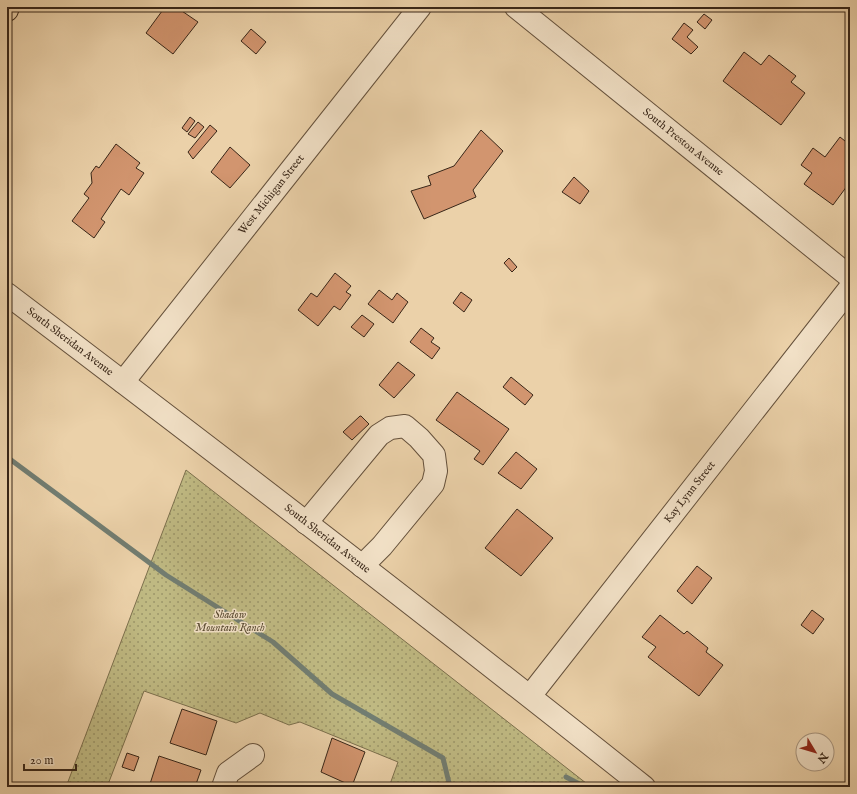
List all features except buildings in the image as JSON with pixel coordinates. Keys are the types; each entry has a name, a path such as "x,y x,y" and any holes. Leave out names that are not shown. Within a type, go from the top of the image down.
{"street":[{"name":"West Michigan Street","path":"123,382 420,7"},
{"name":"South Preston Avenue","path":"516,7 850,277"},
{"name":"Kay Lynn Street","path":"530,696 850,288"},
{"name":"South Sheridan Avenue","path":"7,294 530,696 644,787"},
{"path":"306,523 379,435 390,428 405,426 419,438 434,455 436,471 433,484 382,546 362,566"},
{"path":"223,787 228,773 253,755"}],"green space":[{"name":"Shadow Mountain Ranch","path":"186,470 591,787 389,787 398,762 300,722 289,725 260,713 236,723 144,691 107,787 66,787"}],"waterway":[{"path":"7,457 166,575 273,642 332,694 443,758 450,787"},
{"path":"566,777 585,787"}]}
